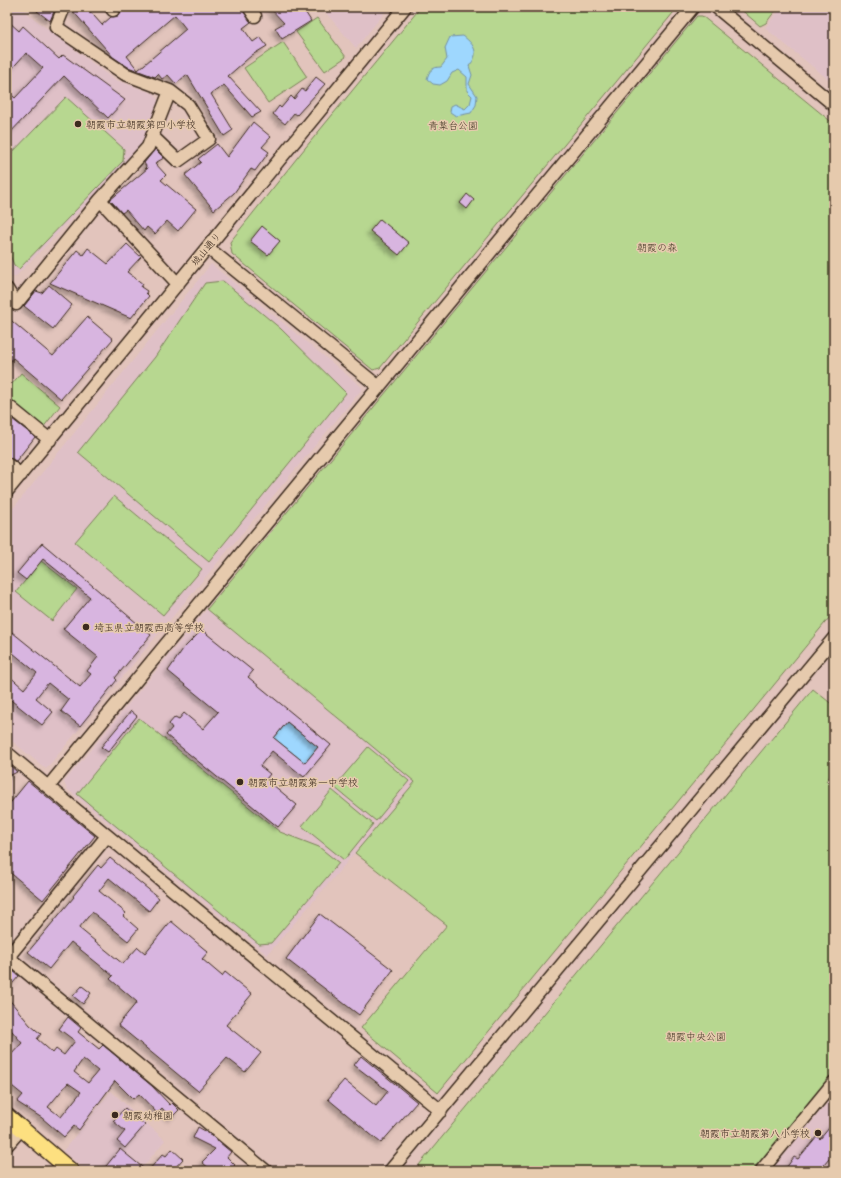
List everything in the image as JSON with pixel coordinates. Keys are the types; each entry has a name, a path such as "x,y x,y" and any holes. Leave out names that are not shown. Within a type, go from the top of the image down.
{"main road":[{"path":"7,1116 71,1171"}],"street":[{"path":"64,7 56,27 125,74 170,91 188,105 209,139 178,161 152,136"},
{"path":"111,7 113,10 116,7"},
{"name":"城山通り","path":"7,491 405,7"},
{"path":"48,787 693,7"},
{"path":"716,7 834,105"},
{"path":"7,289 16,304 100,200 148,147 170,91"},
{"path":"100,200 178,284"},
{"path":"208,248 379,387"},
{"path":"7,405 50,440"},
{"path":"7,464 21,475"},
{"path":"390,1171 834,638"},
{"path":"7,753 441,1111"},
{"path":"107,836 8,956 266,1171"},
{"path":"761,1171 834,1082"},
{"path":"7,1145 21,1129"}],"shaded area":[{"name":"朝霞市立朝霞第四小学校","path":"7,7 19,7 113,79 155,94 158,101 140,147 125,165 15,277 12,277 7,269"},
{"path":"333,7 389,7 356,48 326,13"},
{"path":"782,7 834,7 834,84 765,28"},
{"name":"埼玉県立朝霞西高等学校","path":"211,264 363,388 46,769 7,737 7,516"},
{"name":"朝霞市立朝霞第一中学校","path":"207,609 416,782 267,955 67,789 64,782"},
{"path":"7,1030 21,1042 7,1058"},
{"name":"朝霞幼稚園","path":"111,1091 165,1140 140,1171 87,1171 63,1151"},
{"name":"朝霞市立朝霞第八小学校","path":"834,1095 834,1171 771,1171"}],"green space":[{"name":"青葉台公園","path":"421,7 678,7 380,368 373,370 232,254 230,242"},
{"path":"738,7 778,7 766,23 760,26"},
{"name":"朝霞の森","path":"697,16 702,16 834,124 834,612 438,1093 361,1028 447,925 355,853 415,782 207,609"},
{"path":"317,18 346,57 325,71 296,32"},
{"path":"283,42 307,77 268,103 244,68"},
{"path":"66,97 124,149 123,161 19,269 14,265 7,248 7,158"},
{"path":"223,281 281,329 346,393 209,562 78,452 155,357 205,283"},
{"path":"21,373 60,406 42,429 7,399 7,390"},
{"path":"114,496 202,569 163,615 75,542"},
{"path":"41,561 77,589 52,621 16,592"},
{"name":"朝霞中央公園","path":"813,689 834,706 834,771 826,781 834,788 834,1076 757,1171 414,1171"},
{"path":"139,718 280,832 319,847 339,863 271,943 259,944 77,794"},
{"path":"368,747 409,781 376,821 334,787"},
{"path":"332,790 373,824 344,860 302,826"}],"water":[{"path":"463,36 471,43 475,50 474,58 469,66 472,75 469,84 477,96 476,105 471,113 456,116 450,112 451,106 455,104 465,109 470,104 472,96 467,91 467,77 459,70 452,73 447,81 440,85 433,84 427,79 431,70 441,67 447,59 445,48 450,37"},
{"path":"287,722 318,747 305,763 274,738"}],"building":[{"path":"35,7 56,7 50,21 37,11 38,10"},
{"path":"71,7 86,7 102,25 111,17 118,16 125,7 242,7 251,22 243,28 253,42 260,37 267,46 252,55 228,76 261,112 252,117 224,85 211,94 233,130 224,136 188,76 186,75 176,84 168,75 162,79 158,74 155,77 128,67 113,57 71,9","holes":["175,15 186,29 138,70 127,56"]},
{"path":"269,7 302,7 311,21 282,39 275,28 284,23"},
{"path":"7,20 19,31 23,26 59,59 63,55 125,100 108,118 64,76 7,136 7,91 15,98 43,68 26,53 7,74"},
{"path":"316,77 325,84 297,115 294,113 285,124 273,114 279,106 281,108 291,96 294,99 302,89 305,91"},
{"path":"253,122 271,137 262,147 269,152 255,171 251,169 234,193 214,210 185,175 201,162 198,159 217,144 227,157"},
{"path":"155,149 164,158 155,163 166,175 161,180 196,209 178,231 167,221 155,234 147,227 144,231 126,210 122,213 110,200 148,168 145,169 146,166 144,163"},
{"path":"467,194 474,200 467,209 460,203"},
{"path":"380,219 409,243 399,255 370,231"},
{"path":"262,226 280,241 268,255 250,241"},
{"path":"127,244 141,257 127,272 143,284 141,287 147,291 146,293 149,296 131,318 50,283 77,250 83,255 88,248 108,264"},
{"path":"49,285 72,305 53,329 24,306 36,291 42,293"},
{"path":"7,317 53,356 87,317 113,339 61,399 13,358 7,366"},
{"path":"7,415 35,437 16,461 7,457"},
{"path":"42,543 151,635 115,678 117,680 80,726 61,711 69,700 48,683 36,698 53,712 42,725 7,697 7,674 24,689 37,673 7,648 7,628 80,687 91,674 87,671 98,657 63,629 90,597 43,559 26,580 17,573"},
{"path":"202,630 253,671 248,677 331,745 304,777 272,751 260,766 270,774 266,779 297,805 278,827 166,735 172,728 169,724 175,717 179,719 184,713 203,729 218,712 168,671 183,649","holes":["287,722 318,747 305,763 274,738"]},
{"path":"131,711 137,716 108,752 101,747"},
{"path":"7,763 17,772 7,777"},
{"path":"28,781 95,836 43,900 7,870 7,807"},
{"path":"110,858 159,898 149,911 109,878 99,891 126,913 123,916 138,929 128,941 92,912 79,928 123,964 138,947 145,953 171,921 208,952 202,959 222,976 225,972 252,994 226,1025 261,1053 245,1072 227,1058 198,1091 118,1025 137,1002 110,979 113,976 71,942 49,969 28,952 74,897 73,896 98,865 101,868"},
{"path":"320,914 393,970 359,1015 286,959"},
{"path":"7,966 19,976 7,990"},
{"path":"82,986 91,993 83,1004 73,996"},
{"path":"7,997 30,1025 41,1034 37,1039 53,1053 56,1049 64,1055 75,1041 59,1029 68,1017 81,1028 78,1032 99,1049 103,1045 152,1086 170,1105 172,1103 179,1110 171,1118 162,1108 157,1113 139,1094 133,1099 115,1081 79,1130 74,1126 64,1137 42,1118 17,1102 23,1095 7,1082 7,1063 12,1058 10,1056 22,1043 7,1025","holes":["83,1059 98,1071 88,1083 74,1072","68,1083 81,1092 61,1117 48,1107"]},
{"path":"361,1056 417,1102 381,1143 328,1099 344,1080 376,1106 388,1091 354,1065"},
{"path":"125,1108 145,1125 125,1148 117,1141 125,1131 113,1121"},
{"path":"834,1122 834,1153 819,1171 784,1171 794,1157 798,1159 817,1136 820,1139"},
{"path":"198,1127 207,1132 231,1152 227,1157 235,1165 229,1171 212,1171 202,1162 215,1149 193,1138"},
{"path":"120,1149 147,1171 102,1171"},
{"path":"172,1149 183,1159 172,1171 148,1171 163,1154 166,1156"}],"place":[{"name":"朝霞市立朝霞第四小学校","path":"78,124"},
{"name":"埼玉県立朝霞西高等学校","path":"86,627"},
{"name":"朝霞市立朝霞第一中学校","path":"240,782"},
{"name":"朝霞幼稚園","path":"115,1115"},
{"name":"朝霞市立朝霞第八小学校","path":"818,1133"}]}
